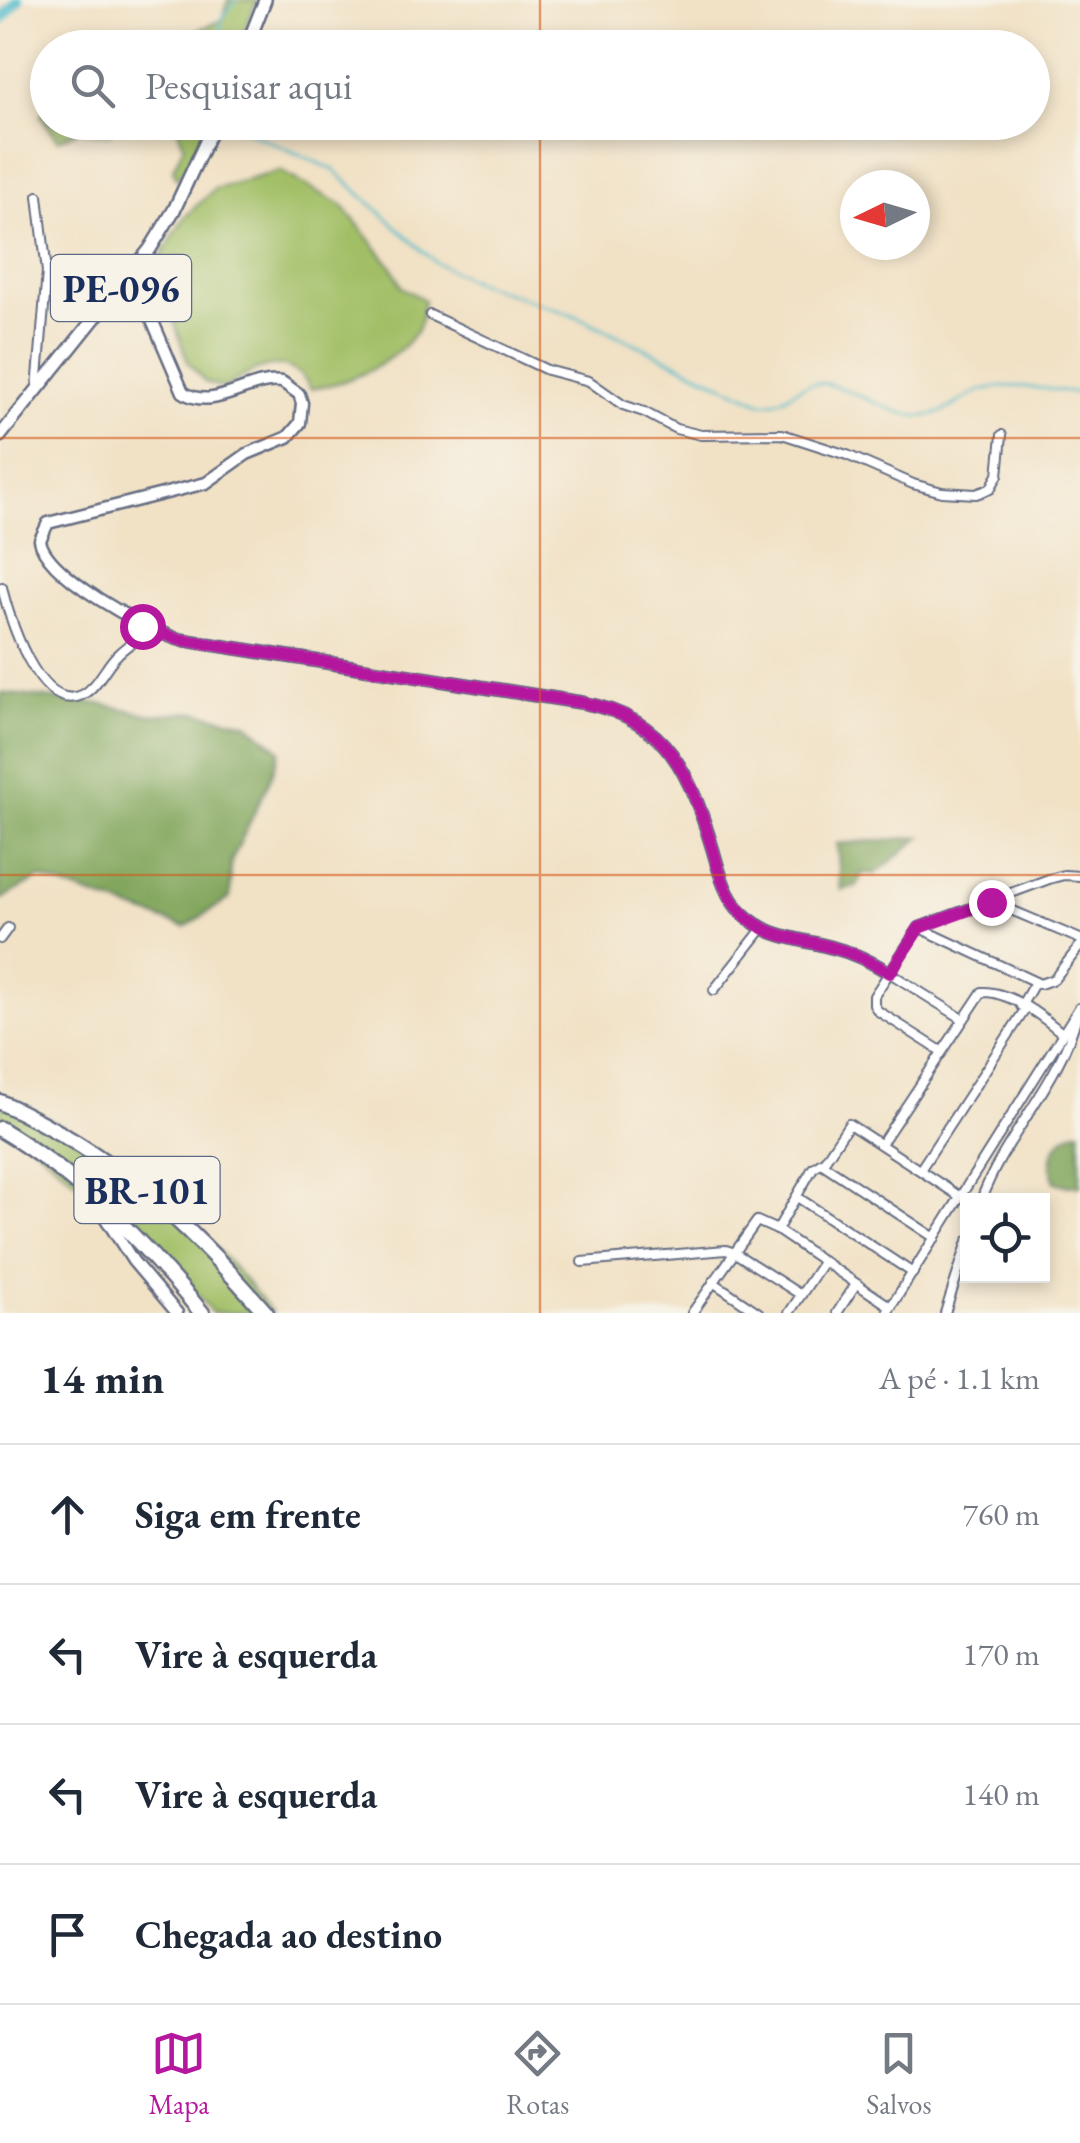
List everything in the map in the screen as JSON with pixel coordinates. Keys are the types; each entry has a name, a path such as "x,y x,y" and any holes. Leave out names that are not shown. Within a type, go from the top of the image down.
{"highway":[{"name":"BR-101","path":"0,1102 68,1136 151,1194 266,1313"},
{"name":"BR-101","path":"0,1130 87,1190 128,1228 202,1313"}],"main road":[{"path":"253,30 265,0"},
{"name":"PE-096","path":"0,436 125,282 174,210 207,140"}],"street":[{"path":"37,389 47,272 38,196"},
{"path":"125,282 144,301 178,384 188,395 205,400 273,381 291,386 302,403 300,423 295,430 247,454 217,478 158,497 58,519 45,528 40,540 45,556 100,599 149,630 177,639 584,703 627,717 656,735 679,762 738,910 762,929 782,938 852,953 963,1019"},
{"path":"430,315 547,370 590,381 612,399 676,429 701,434 782,434 942,492 976,494 990,489 998,475 1002,435"},
{"path":"2,587 7,612 35,670 51,690 67,698 90,690 116,656 149,630"},
{"path":"942,1051 875,1008 874,996 919,928 1050,879 1080,876"},
{"path":"919,928 1035,982 1050,983 1080,942 991,902"},
{"path":"0,939 8,928"},
{"path":"714,990 762,929"},
{"path":"920,1170 1024,1007 1035,982"},
{"path":"881,1144 982,992 992,992 1041,1015 1062,1034"},
{"path":"692,1313 754,1222 777,1230 889,1310 1079,1007"},
{"path":"984,1193 1062,1061 1079,1007"},
{"path":"777,1230 813,1168 822,1163 849,1124 959,1196"},
{"path":"822,1163 934,1238"},
{"path":"87,1190 172,1311"},
{"path":"797,1198 913,1273"},
{"path":"582,1262 735,1252 800,1295"},
{"path":"789,1313 823,1262"},
{"path":"944,1313 960,1265"},
{"path":"713,1282 759,1313"},
{"path":"837,1313 856,1284"}],"green space":[{"path":"228,0 257,0 245,30 199,30 223,20"},
{"path":"182,140 200,140 177,179 173,169 184,145"},
{"path":"280,171 342,205 392,267 402,287 424,300 421,321 395,354 341,382 311,389 292,369 270,366 223,388 205,382 188,362 155,266 184,218 214,189"},
{"path":"0,693 102,704 151,715 196,712 247,723 280,750 231,862 230,898 185,927 40,878 0,900"},
{"path":"921,837 875,874 862,873 857,886 841,890 837,844"},
{"path":"0,1094 56,1123 132,1171 176,1208 272,1313 212,1313 164,1254 20,1134 0,1122"},
{"path":"1080,1130 1080,1185 1055,1182 1055,1150 1064,1138"}],"waterway":[{"path":"0,21 18,0"},
{"path":"221,30 221,20 236,0"},
{"path":"266,140 334,170 435,262 470,280 576,316 760,402 777,401 816,383 851,392 892,410 927,416 991,388 1030,387 1080,393"}],"route":[{"path":"142,626 177,639 584,703 627,717 656,735 684,770 721,877 738,910 765,931 782,938 852,953 890,973 919,928 991,902"}]}
